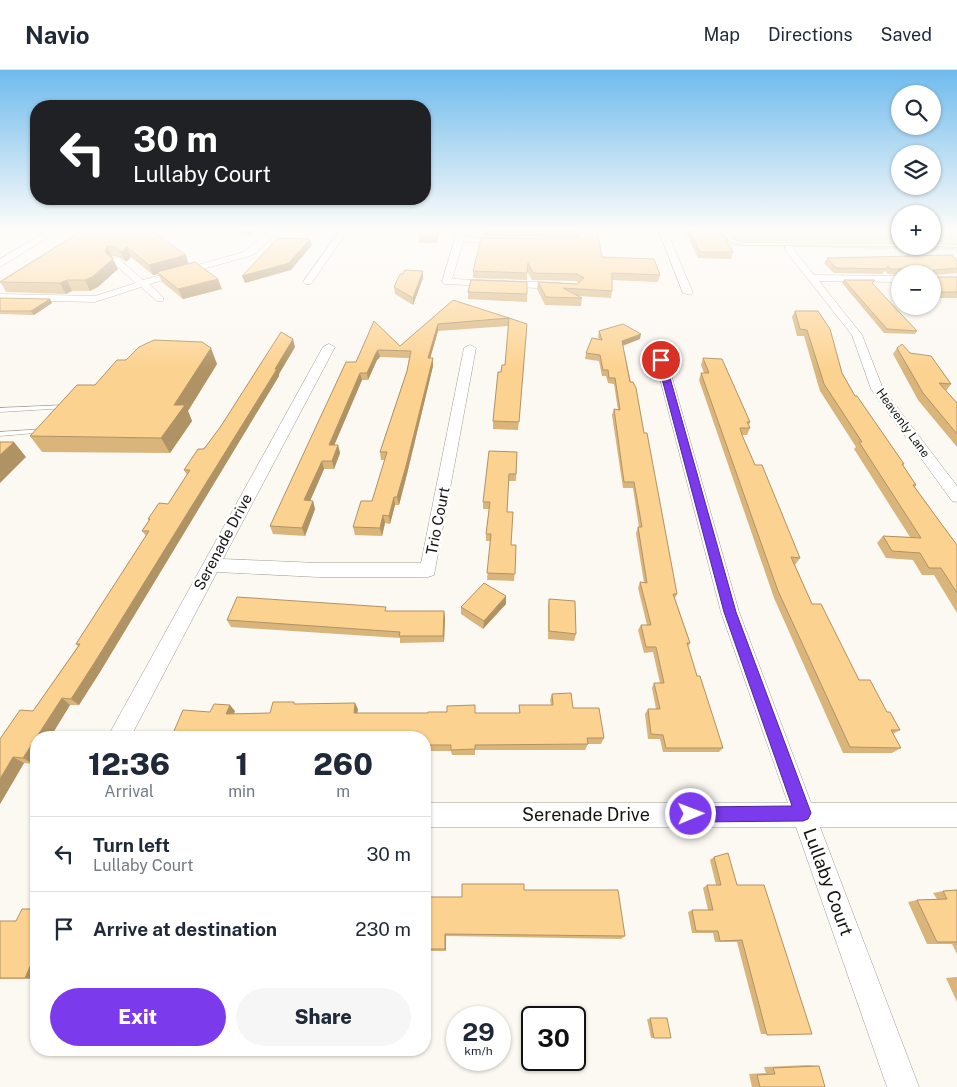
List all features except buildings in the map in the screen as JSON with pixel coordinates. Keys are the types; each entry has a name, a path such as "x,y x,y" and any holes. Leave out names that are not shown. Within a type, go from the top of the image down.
{"street":[{"path":"134,276 160,299"},
{"path":"0,298 95,299 116,294 142,283 166,276"},
{"path":"308,282 312,276"},
{"path":"449,276 447,282 576,286"},
{"path":"681,276 688,293"},
{"path":"812,278 891,279"},
{"name":"Heavenly Lane","path":"812,278 857,336 877,389 957,497"},
{"name":"Serenade Drive","path":"122,731 329,346"},
{"name":"Trio Court","path":"211,565 318,570 428,570 470,348"},
{"name":"Lullaby Court","path":"661,360 730,612 903,1087"},
{"name":"Serenade Drive","path":"431,815 803,813 957,815"}],"lane":[{"path":"0,410 67,406 57,418"},
{"path":"0,434 46,431 52,424"}],"route":[{"path":"661,360 730,612 803,813 691,814"}]}
